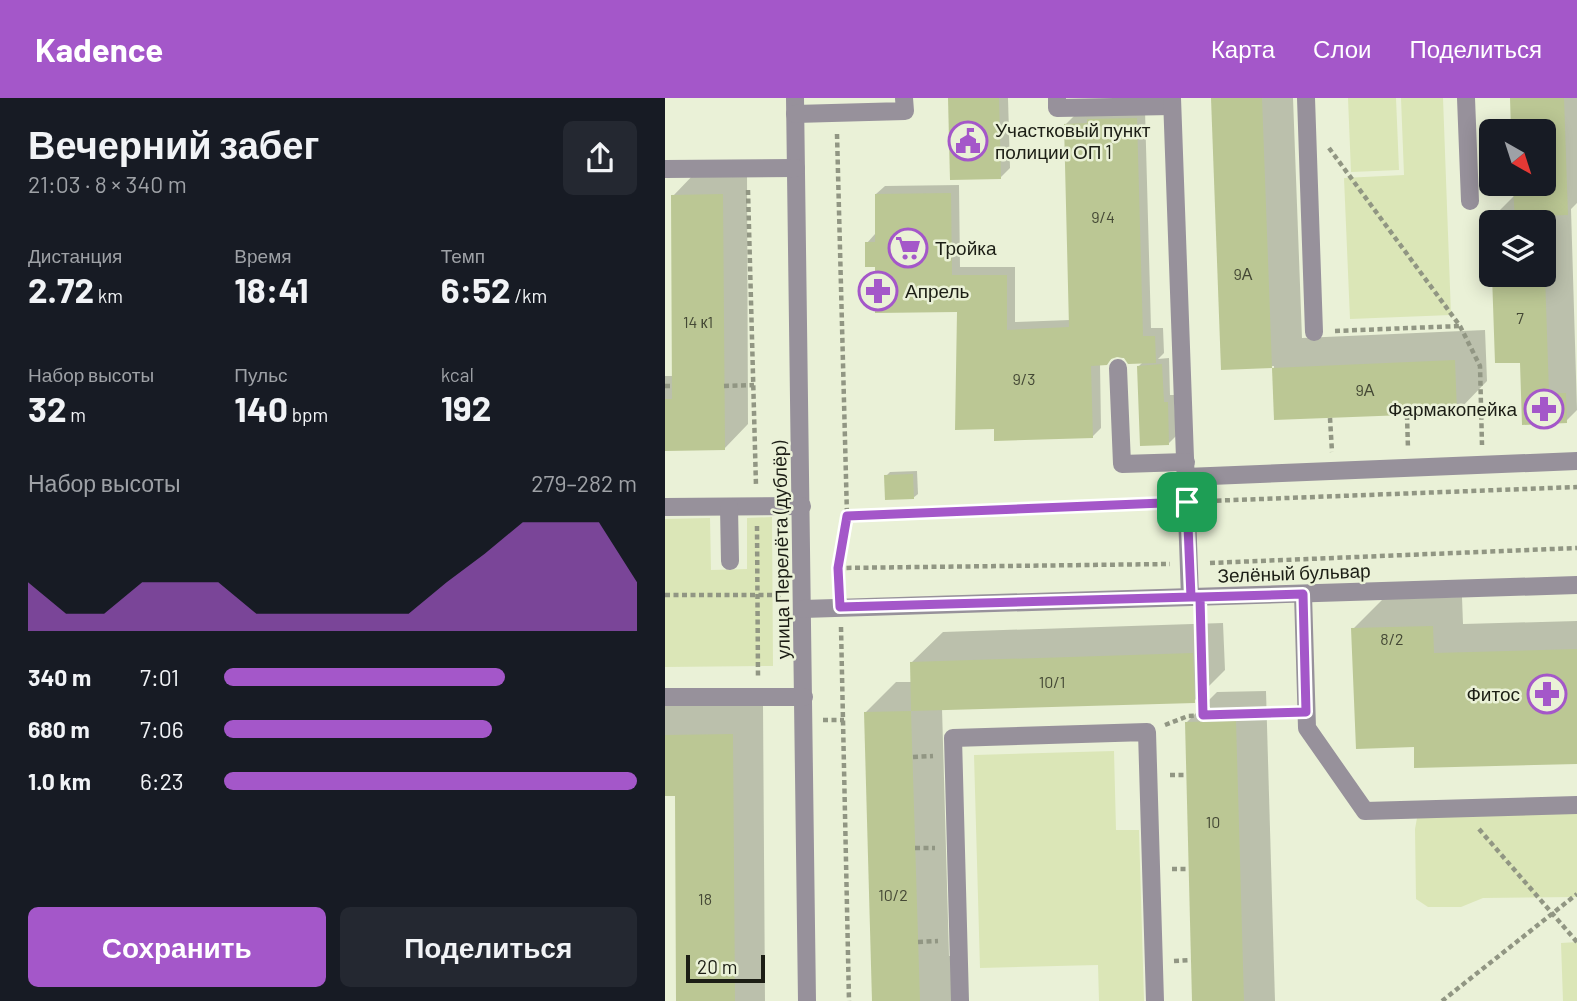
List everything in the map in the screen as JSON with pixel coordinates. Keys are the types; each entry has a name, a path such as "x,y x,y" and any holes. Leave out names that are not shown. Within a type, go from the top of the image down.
{"street":[{"path":"795,106 837,113 905,111 904,98"},
{"path":"1057,98 1057,108 1172,102 1187,502 1195,597"},
{"path":"1466,98 1470,201"},
{"name":"улица Перелёта (дублёр)","path":"795,106 807,1001"},
{"path":"1306,107 1314,332"},
{"path":"665,169 796,167"},
{"path":"1118,368 1122,464 1186,469 1332,471 1577,461"},
{"path":"665,507 801,506"},
{"path":"729,507 730,561"},
{"name":"Зелёный бульвар","path":"803,608 1577,586"},
{"path":"1303,594 1307,728 1365,811 1577,805"},
{"path":"665,697 804,697"},
{"path":"960,1001 953,738 1147,732 1154,1001"}],"path":[{"path":"1306,107 1461,326 1480,366 1483,465"},
{"path":"837,113 847,516 838,568 849,1001"},
{"path":"748,168 757,506 758,697"},
{"path":"1314,332 1461,326"},
{"path":"665,386 672,386"},
{"path":"724,386 754,386"},
{"path":"1407,415 1409,468"},
{"path":"1330,418 1332,471"},
{"path":"847,516 1577,487"},
{"path":"665,596 772,595 803,608"},
{"path":"1195,597 1203,715"},
{"path":"1188,716 1306,712"},
{"path":"1461,808 1577,942"},
{"path":"1442,1001 1577,894"}],"green space":[{"path":"1348,98 1396,98 1399,170 1351,172"},
{"path":"1401,98 1443,98 1451,315 1350,319 1344,178 1404,175"},
{"path":"772,517 773,666 665,667 665,519 710,518 711,570 747,569 747,518"},
{"path":"1114,751 1116,830 1139,830 1144,1001 1099,1001 1098,965 980,968 974,755"},
{"path":"1577,810 1577,897 1483,898 1461,907 1428,907 1416,899 1415,829 1417,818 1427,812"},
{"path":"1577,942 1577,1001 1563,1001 1561,943"}],"building":[{"path":"948,98 999,98 1001,179 950,180"},
{"path":"1211,98 1262,98 1272,368 1221,370"},
{"path":"1510,98 1564,98 1568,215 1556,215 1556,210 1514,210 1514,196 1556,196 1556,119 1511,119"},
{"path":"1137,118 1143,336 1155,336 1156,363 1128,364 1124,358 1117,357 1111,359 1107,365 1091,366 1093,438 994,441 994,429 955,430 957,312 875,313 875,267 865,267 865,242 875,242 875,194 951,193 952,275 1007,275 1007,330 1069,327 1064,124 1087,123 1087,119"},
{"path":"723,194 725,450 665,451 665,399 672,399 671,195"},
{"path":"1492,287 1545,287 1549,393 1566,393 1567,423 1522,425 1520,363 1495,363"},
{"path":"1455,360 1457,413 1274,420 1272,368"},
{"path":"1162,364 1164,402 1168,402 1169,445 1140,446 1137,366"},
{"path":"913,474 914,499 885,500 884,475"},
{"path":"1433,626 1434,653 1577,649 1577,764 1414,768 1414,747 1356,749 1351,628"},
{"path":"1193,653 1195,703 911,711 910,662"},
{"path":"911,711 920,1001 872,1001 864,712"},
{"path":"1236,721 1244,1001 1192,1001 1185,722"},
{"path":"733,734 735,1001 676,1001 675,796 665,796 665,735"}],"place":[{"name":"Участковый пункт полиции ОП 1","path":"968,141"},
{"name":"Тройка","path":"908,248"},
{"name":"Апрель","path":"878,291"},
{"name":"Фармакопейка","path":"1544,409"},
{"name":"Фитос","path":"1547,694"}],"route":[{"path":"1187,502 847,516 838,568 840,607 928,605 1191,597 1303,594 1306,712 1203,715 1200,597 1191,597 1187,502"}]}
